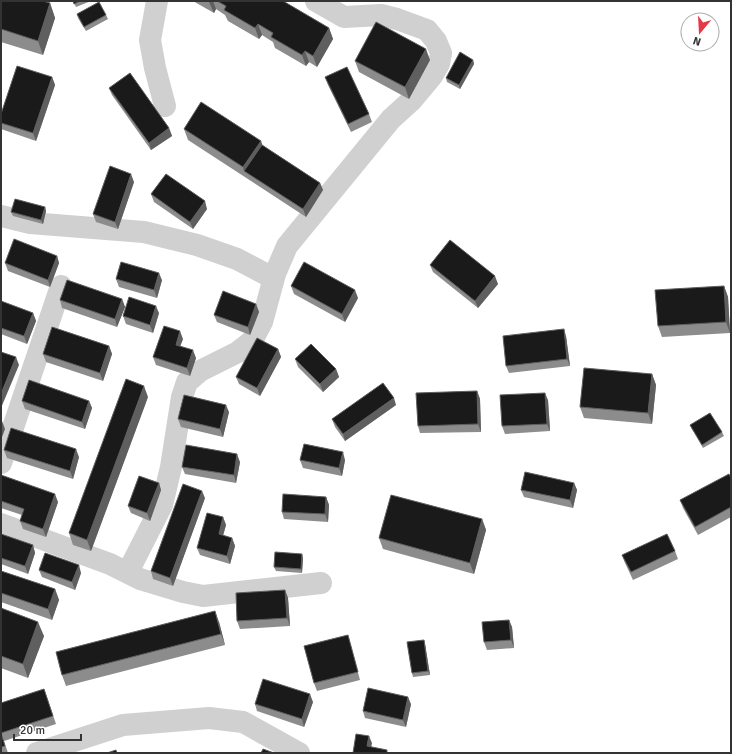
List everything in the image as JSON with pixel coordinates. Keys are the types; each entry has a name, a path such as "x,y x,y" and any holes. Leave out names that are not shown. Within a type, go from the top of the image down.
{"street":[{"path":"157,1 150,40 154,68 165,106"},
{"path":"128,572 162,505 186,382 200,371 238,352 252,341 262,322 273,278 287,246 391,119 417,94 432,76 439,64 441,53 436,41 427,30 381,15 344,17 316,1"},
{"path":"1,216 30,223 144,232 197,245 238,259 273,278"},
{"path":"1,463 61,286"},
{"path":"1,524 183,592 203,596 321,583"},
{"path":"37,753 123,725 209,718 243,722 299,753"}],"building":[{"path":"1,1 43,1 50,3 38,41 1,29"},
{"path":"73,1 80,1 74,4"},
{"path":"217,1 283,1 329,28 313,56 305,51 302,55 271,37 273,33 258,24 255,28 224,10 226,6"},
{"path":"99,2 106,15 84,27 77,14"},
{"path":"376,22 426,49 405,87 355,61"},
{"path":"460,52 473,60 459,85 446,78"},
{"path":"17,66 52,77 33,133 1,123 1,114"},
{"path":"347,67 369,114 348,124 325,77"},
{"path":"130,73 169,128 149,143 109,88"},
{"path":"201,102 261,141 243,167 184,129"},
{"path":"262,145 320,183 303,209 244,171"},
{"path":"110,166 131,174 115,222 93,214"},
{"path":"166,174 205,201 190,222 151,194"},
{"path":"15,199 45,207 41,220 11,212"},
{"path":"14,239 57,256 48,280 5,263"},
{"path":"450,240 495,276 475,301 430,265"},
{"path":"121,262 159,273 154,290 116,279"},
{"path":"304,262 355,290 342,314 291,286"},
{"path":"67,280 122,299 115,319 60,300"},
{"path":"724,286 726,322 658,326 655,290"},
{"path":"223,291 256,304 248,327 214,315"},
{"path":"129,297 156,306 150,325 123,316"},
{"path":"1,301 33,313 24,336 1,328"},
{"path":"164,326 180,331 176,345 193,350 187,368 153,357"},
{"path":"52,327 109,346 100,373 43,354"},
{"path":"564,329 567,359 506,366 503,336"},
{"path":"257,338 278,349 257,388 236,377"},
{"path":"311,344 336,369 320,384 295,359"},
{"path":"1,352 16,357 1,394"},
{"path":"584,368 652,374 648,413 580,407"},
{"path":"126,379 144,386 87,540 69,533"},
{"path":"29,380 89,401 82,422 22,401"},
{"path":"383,383 394,398 343,434 332,419"},
{"path":"477,391 478,424 418,426 416,393"},
{"path":"545,393 547,424 502,426 500,395"},
{"path":"184,395 226,405 220,429 178,419"},
{"path":"710,413 722,432 702,445 690,425"},
{"path":"11,428 76,449 70,471 4,450"},
{"path":"304,444 343,452 339,468 300,460"},
{"path":"186,445 237,454 234,475 182,467"},
{"path":"525,472 574,483 570,500 521,490"},
{"path":"729,474 731,478 731,507 695,527 680,500"},
{"path":"1,475 55,494 43,529 20,521 24,509 1,501"},
{"path":"139,476 159,483 147,513 128,506"},
{"path":"183,484 202,491 170,578 151,571"},
{"path":"283,494 326,497 325,514 282,512"},
{"path":"391,495 482,519 470,563 379,538"},
{"path":"207,513 223,517 219,534 232,538 227,556 197,548"},
{"path":"1,534 33,545 25,566 1,558"},
{"path":"667,534 675,551 631,572 622,555"},
{"path":"275,552 302,554 301,569 274,567"},
{"path":"45,553 79,565 72,582 39,570"},
{"path":"1,571 55,589 48,609 1,593"},
{"path":"285,590 287,618 237,621 236,593"},
{"path":"1,608 38,622 23,664 1,656"},
{"path":"215,611 221,634 62,675 56,652"},
{"path":"509,620 511,640 484,642 482,622"},
{"path":"348,635 358,672 314,683 304,646"},
{"path":"424,640 428,671 412,673 407,642"},
{"path":"263,679 310,694 302,719 255,704"},
{"path":"368,688 408,697 403,720 363,711"},
{"path":"44,689 53,716 1,733 1,703"},
{"path":"1,733 5,746 1,747"},
{"path":"356,734 369,736 367,746 387,750 387,753 353,753"},
{"path":"263,749 274,753 261,753"},
{"path":"116,750 117,753 107,753"}]}
